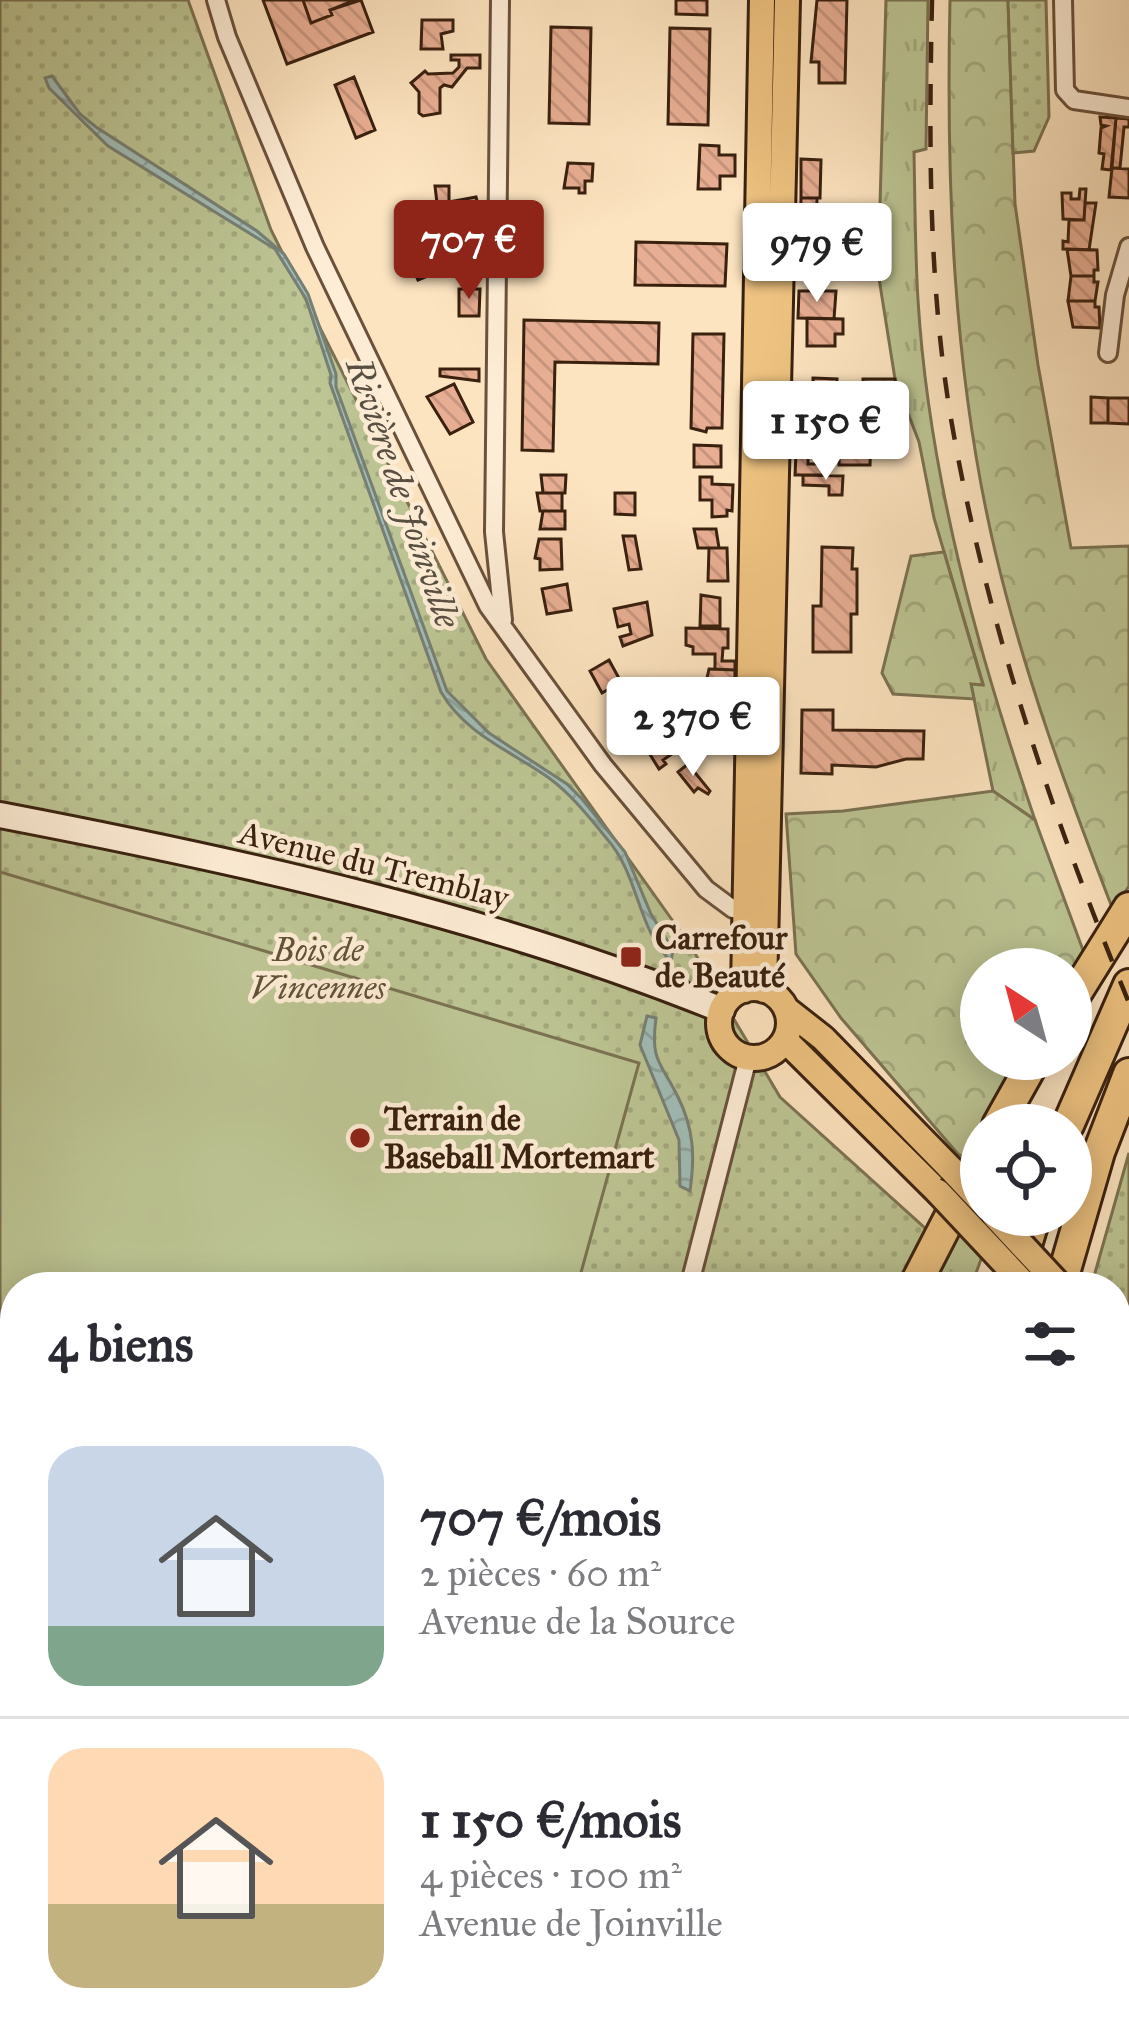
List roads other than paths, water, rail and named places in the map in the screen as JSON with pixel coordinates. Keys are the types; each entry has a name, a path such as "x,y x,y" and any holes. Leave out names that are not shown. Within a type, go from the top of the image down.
{"highway":[{"path":"1092,967 1129,908"},
{"path":"1077,1104 1129,986"},
{"path":"1064,1272 1099,1152 1129,1074"},
{"path":"922,1272 960,1198"},
{"path":"1018,1272 1029,1236"}],"main road":[{"path":"754,990 762,0"},
{"path":"755,912 787,0"},
{"name":"Avenue du Tremblay","path":"0,815 163,846 422,909 594,960 722,1010"},
{"path":"786,1009 785,1040 766,1056 748,1058 724,1040 719,1020 722,1010 754,990 773,994 823,1038 960,1179"},
{"path":"785,1040 1013,1272"},
{"path":"1013,1236 1046,1272"}],"street":[{"path":"216,0 315,247 488,605 568,718 712,896 755,912"},
{"path":"500,0 494,532 504,626"},
{"path":"1063,0 1065,90 1074,100 1129,107"},
{"path":"1108,353 1115,295 1129,247"},
{"path":"453,535 477,560 487,555 494,532"},
{"path":"693,1272 748,1058"}],"water":[{"path":"52,76 80,114 96,127 257,231 284,254 308,294 336,374 336,387 447,691 489,733 582,799 625,852 651,914 673,950 671,961 651,934 618,853 587,815 549,778 476,731 441,692 330,383 306,299 275,249 108,146 49,88 45,78"},
{"path":"647,1016 656,1018 656,1053 690,1132 690,1191 680,1186 679,1140 640,1045"}],"railway":[{"path":"932,0 934,263 943,367 965,495 1024,716 1129,1003"}],"place":[{"name":"Carrefour de Beauté","path":"631,957"},
{"name":"Terrain de Baseball Mortemart","path":"360,1138"}],"water label":[{"name":"Rivière de Joinville","path":"403,493"}],"park label":[{"name":"Bois de Vincennes","path":"318,969"}]}
